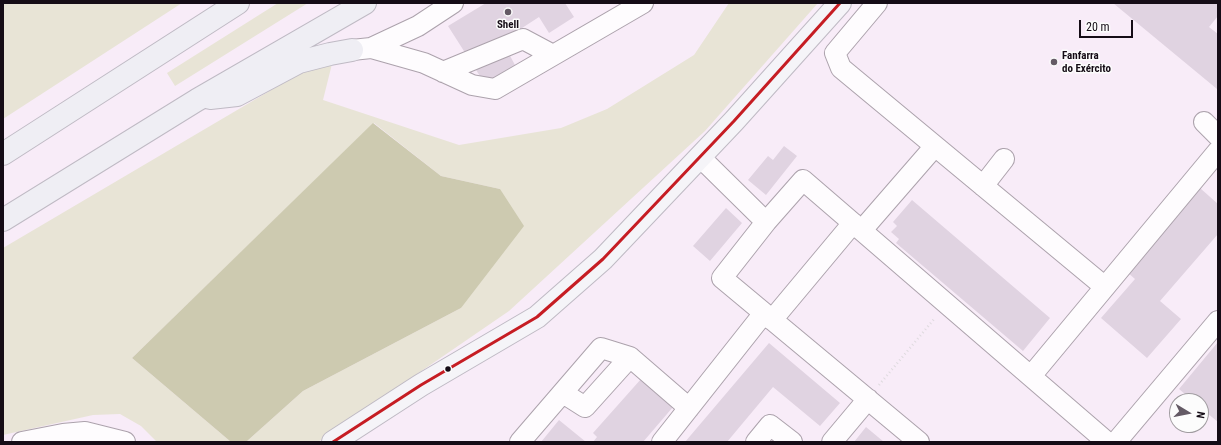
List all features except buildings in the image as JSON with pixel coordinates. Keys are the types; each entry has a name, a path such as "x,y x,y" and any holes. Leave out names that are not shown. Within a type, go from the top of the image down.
{"highway":[{"path":"3,154 238,3"},
{"path":"3,220 197,100 364,3"},
{"path":"197,100 237,95 299,62 330,54 361,49"}],"main road":[{"path":"333,442 421,385 537,317 603,259 734,121 840,3"}],"street":[{"path":"361,49 418,26 453,3"},
{"path":"361,49 424,63 472,85 495,89 643,3"},
{"path":"877,3 835,53 841,68 1105,287"},
{"path":"443,72 523,39 553,55"},
{"path":"1204,122 1218,136"},
{"path":"662,442 689,408 768,317 935,146"},
{"path":"1031,376 1218,151"},
{"path":"700,157 766,222"},
{"path":"983,186 1004,159"},
{"path":"919,442 722,278 766,222 803,180 1107,442"},
{"path":"1116,442 1218,321"},
{"path":"520,442 601,348 630,357 689,408"},
{"path":"563,392 585,407 630,357"},
{"path":"832,442 868,399"},
{"path":"756,442 770,425 792,442"},
{"path":"22,442 63,434 85,432 125,442"}],"path":[{"path":"868,399 947,303"}],"shaded area":[{"path":"3,3 182,3 3,119"},
{"path":"278,3 308,3 175,86 167,73"},
{"path":"729,3 818,3 705,131 509,311 318,442 246,442 303,391 461,308 500,189 441,176 374,123 132,358 231,442 157,442 141,426 120,414 93,415 3,435 3,248 300,73 332,64 323,100 459,145 561,128 607,109 694,55"},
{"path":"373,123 441,176 500,189 524,226 461,308 303,391 246,442 231,442 132,358"}],"transit line":[{"path":"333,442 421,385 537,317 603,259 734,121 840,3"}],"place":[{"name":"Shell","path":"508,12"},
{"name":"Fanfarra do Exército","path":"1054,62"}]}
